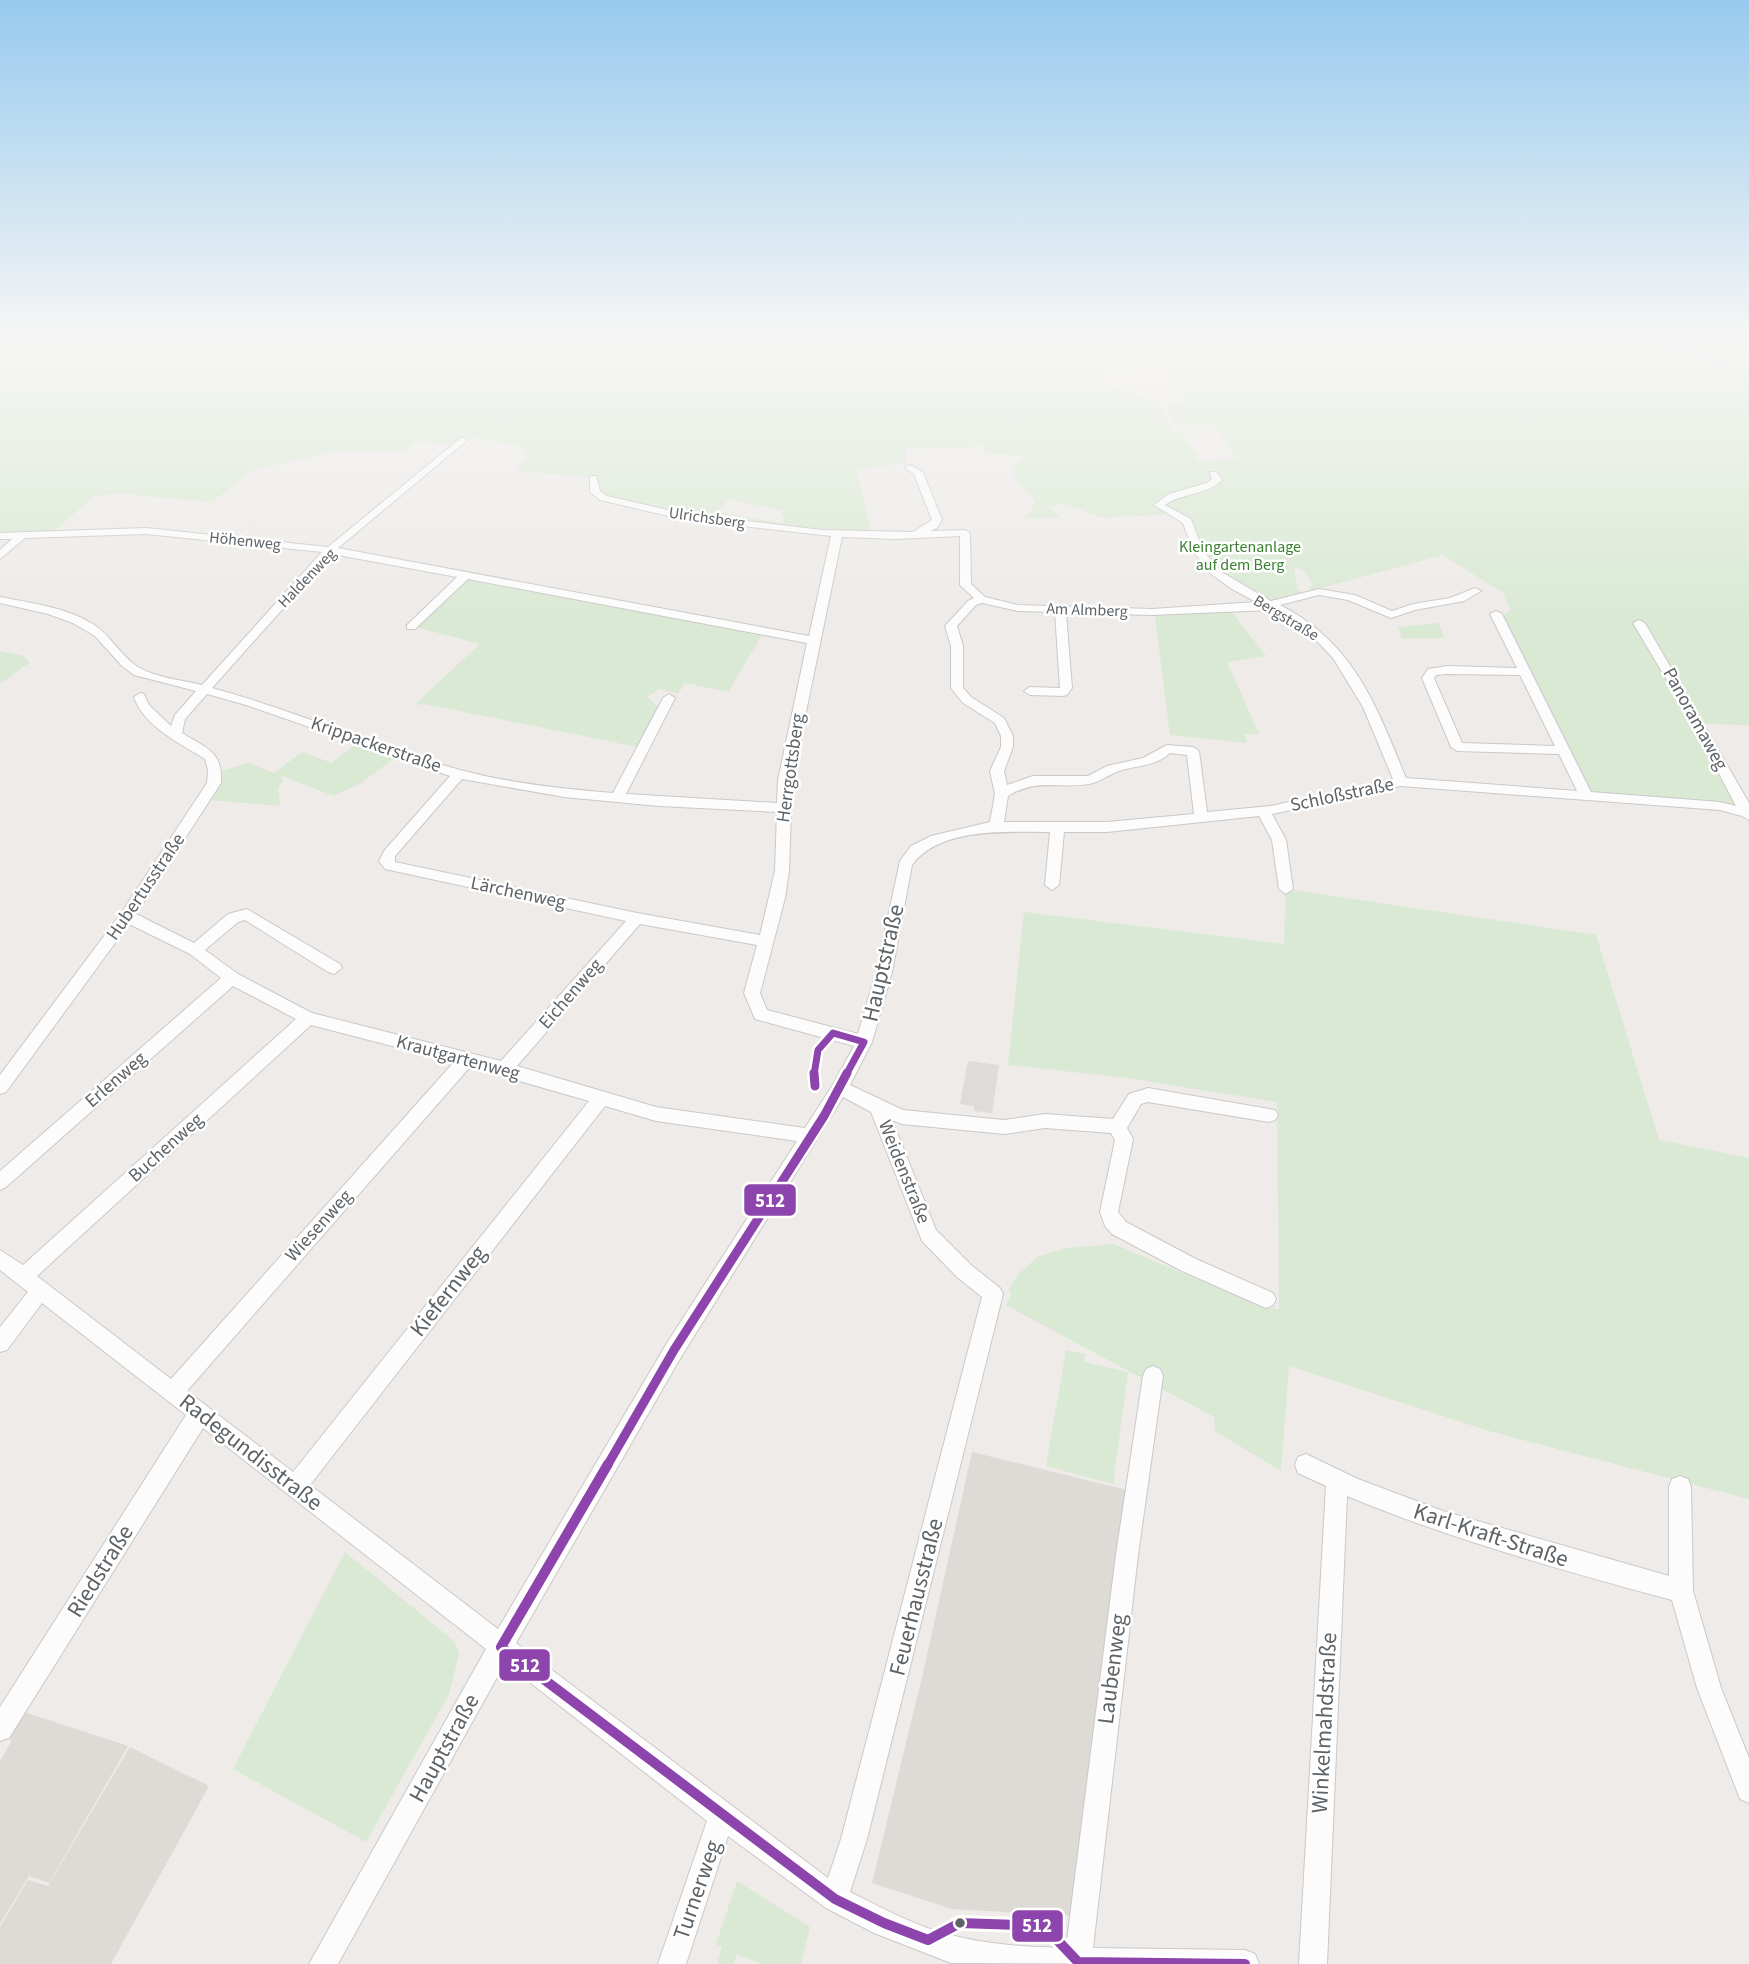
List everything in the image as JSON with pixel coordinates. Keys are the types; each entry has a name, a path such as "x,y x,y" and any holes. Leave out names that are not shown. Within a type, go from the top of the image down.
{"street":[{"name":"Haldenweg","path":"175,735 179,718 330,550 462,440"},
{"path":"910,468 918,471 937,520 933,526 916,534"},
{"name":"Bergstraße","path":"1213,474 1217,480 1211,486 1166,498 1159,505 1184,519 1192,527 1203,558 1220,577 1317,633 1338,657 1375,717 1401,782"},
{"name":"Ulrichsberg","path":"593,478 598,496 621,503 687,517 837,534"},
{"name":"Höhenweg","path":"0,536 146,531 330,550 814,641"},
{"path":"837,534 965,533 966,585 981,599 972,603 951,626 957,646 957,688 967,700 1000,721 1004,728 1007,747 997,771 1002,794 996,826"},
{"path":"0,556 23,534"},
{"name":"Herrgottsberg","path":"837,534 799,706 782,808 782,871 778,898 751,993 761,1015 864,1042"},
{"path":"411,627 465,576"},
{"name":"Am Almberg","path":"981,599 1018,608 1152,612 1268,605 1319,592 1351,597 1391,615 1417,606 1433,606 1466,597 1475,591"},
{"name":"Krippackerstraße","path":"0,600 55,612 85,625 108,642 125,666 138,673 263,706 459,774 564,793 782,808"},
{"path":"1030,691 1063,692 1066,688 1060,609"},
{"path":"1496,614 1586,796"},
{"name":"Panoramaweg","path":"1642,625 1748,814"},
{"path":"1525,672 1447,670 1432,672 1427,678 1457,747 1563,750"},
{"name":"Hubertusstraße","path":"0,1087 127,916 214,783 215,770 211,757 175,735 150,715 140,697"},
{"path":"617,798 669,698"},
{"path":"1002,794 1015,784 1037,779 1090,780 1113,768 1155,760 1167,749 1193,751 1200,818"},
{"name":"Lärchenweg","path":"459,774 389,854 386,861 390,866 637,918 764,941"},
{"name":"Schloßstraße","path":"936,839 996,826 1107,828 1200,818 1319,802 1401,782 1720,806 1748,814"},
{"path":"1263,810 1279,840 1286,889"},
{"path":"1052,885 1058,828"},
{"name":"Hauptstraße","path":"323,1964 501,1647 674,1350 840,1088 864,1042 884,972 905,864 916,849 936,839"},
{"path":"195,950 233,919 247,914 334,968"},
{"name":"Krautgartenweg","path":"127,916 195,950 232,978 307,1018 504,1069 656,1114 811,1136"},
{"name":"Eichenweg","path":"504,1069 637,918"},
{"name":"Erlenweg","path":"0,1182 232,978"},
{"name":"Buchenweg","path":"23,1277 307,1018"},
{"name":"Wiesenweg","path":"173,1392 466,1060"},
{"name":"Weidenstraße","path":"840,1088 878,1107 929,1235 964,1271 993,1294"},
{"path":"878,1107 902,1117 1004,1127 1045,1121 1116,1126 1123,1121 1135,1098 1148,1095 1269,1115"},
{"name":"Kiefernweg","path":"295,1486 602,1097"},
{"path":"1116,1126 1124,1139 1110,1212 1112,1220 1119,1228 1189,1265 1266,1299"},
{"name":"Radegundisstraße","path":"0,1259 501,1647 835,1899 884,1923 951,1949 1033,1961 1245,1964"},
{"path":"0,1343 40,1291"},
{"name":"Feuerhausstraße","path":"835,1899 854,1839 993,1294"},
{"name":"Laubenweg","path":"1078,1962 1125,1568 1153,1376"},
{"name":"Riedstraße","path":"0,1729 200,1413"},
{"name":"Karl-Kraft-Straße","path":"1306,1465 1337,1481 1479,1535 1681,1591"},
{"name":"Winkelmahdstraße","path":"1313,1964 1321,1748 1337,1481"},
{"path":"1680,1487 1681,1591 1709,1688 1749,1790"},
{"name":"Turnerweg","path":"672,1964 722,1816"}],"shaded area":[{"path":"968,1061 999,1065 992,1113 974,1111 974,1106 960,1104"},
{"path":"972,1452 1131,1491 1074,1916 952,1909 872,1883 924,1669"},
{"path":"24,1712 128,1746 49,1883 29,1876 0,1924 0,1761 11,1742 10,1734"},
{"path":"130,1747 209,1786 111,1964 0,1964 0,1927 28,1880 48,1886"}],"green space":[{"name":"Kleingartenanlage auf dem Berg","path":"0,432 1172,432 1183,433 1199,460 1236,459 1219,432 1749,432 1749,725 1700,724 1747,813 1586,796 1499,618 1511,610 1503,593 1443,555 1310,591 1308,587 1314,585 1302,569 1294,568 1298,590 1305,593 1268,605 1244,593 1203,558 1192,527 1174,514 1102,518 1063,503 1050,508 1060,518 1026,518 1036,501 1010,475 1020,476 1011,467 1028,456 983,453 984,445 905,449 907,462 857,470 871,534 684,514 606,496 599,491 595,478 516,471 526,458 522,446 471,437 450,445 417,441 403,451 328,453 256,469 212,502 123,494 94,496 53,532 0,538","holes":["729,499 784,511 780,516 786,518 781,523 717,512"]},
{"path":"469,578 762,635 728,692 685,683 678,694 659,689 647,697 660,708 642,748 425,704 414,705 480,644 416,627"},
{"path":"1231,611 1266,656 1227,662 1259,734 1244,734 1247,743 1170,735 1155,616"},
{"path":"1439,623 1444,638 1402,639 1398,627"},
{"path":"0,651 23,656 30,662 0,684"},
{"path":"358,742 399,755 361,783 334,796 282,776 283,781 278,788 280,806 206,800 219,772 248,763 274,773 302,752 332,763"},
{"path":"1286,889 1596,935 1659,1140 1749,1158 1749,1499 1489,1431 1289,1366 1281,1471 1215,1431 1214,1417 1006,1305 1011,1296 1009,1288 1017,1276 1037,1257 1067,1248 1114,1244 1262,1307 1279,1309 1277,1102 1127,1078 1008,1065 1024,912 1284,944"},
{"path":"1066,1350 1085,1354 1084,1362 1128,1372 1113,1484 1046,1466"},
{"path":"345,1552 455,1642 459,1654 449,1694 366,1842 233,1769"},
{"path":"737,1881 810,1927 801,1964 761,1964 737,1954 733,1964 717,1964 722,1947 716,1944"}],"transit line":[{"name":"512","path":"815,1086 814,1070 818,1050 833,1033 864,1042 824,1116 674,1350 501,1647 835,1899 884,1923 928,1940 960,1923 1044,1926 1078,1962 1245,1964"}]}
